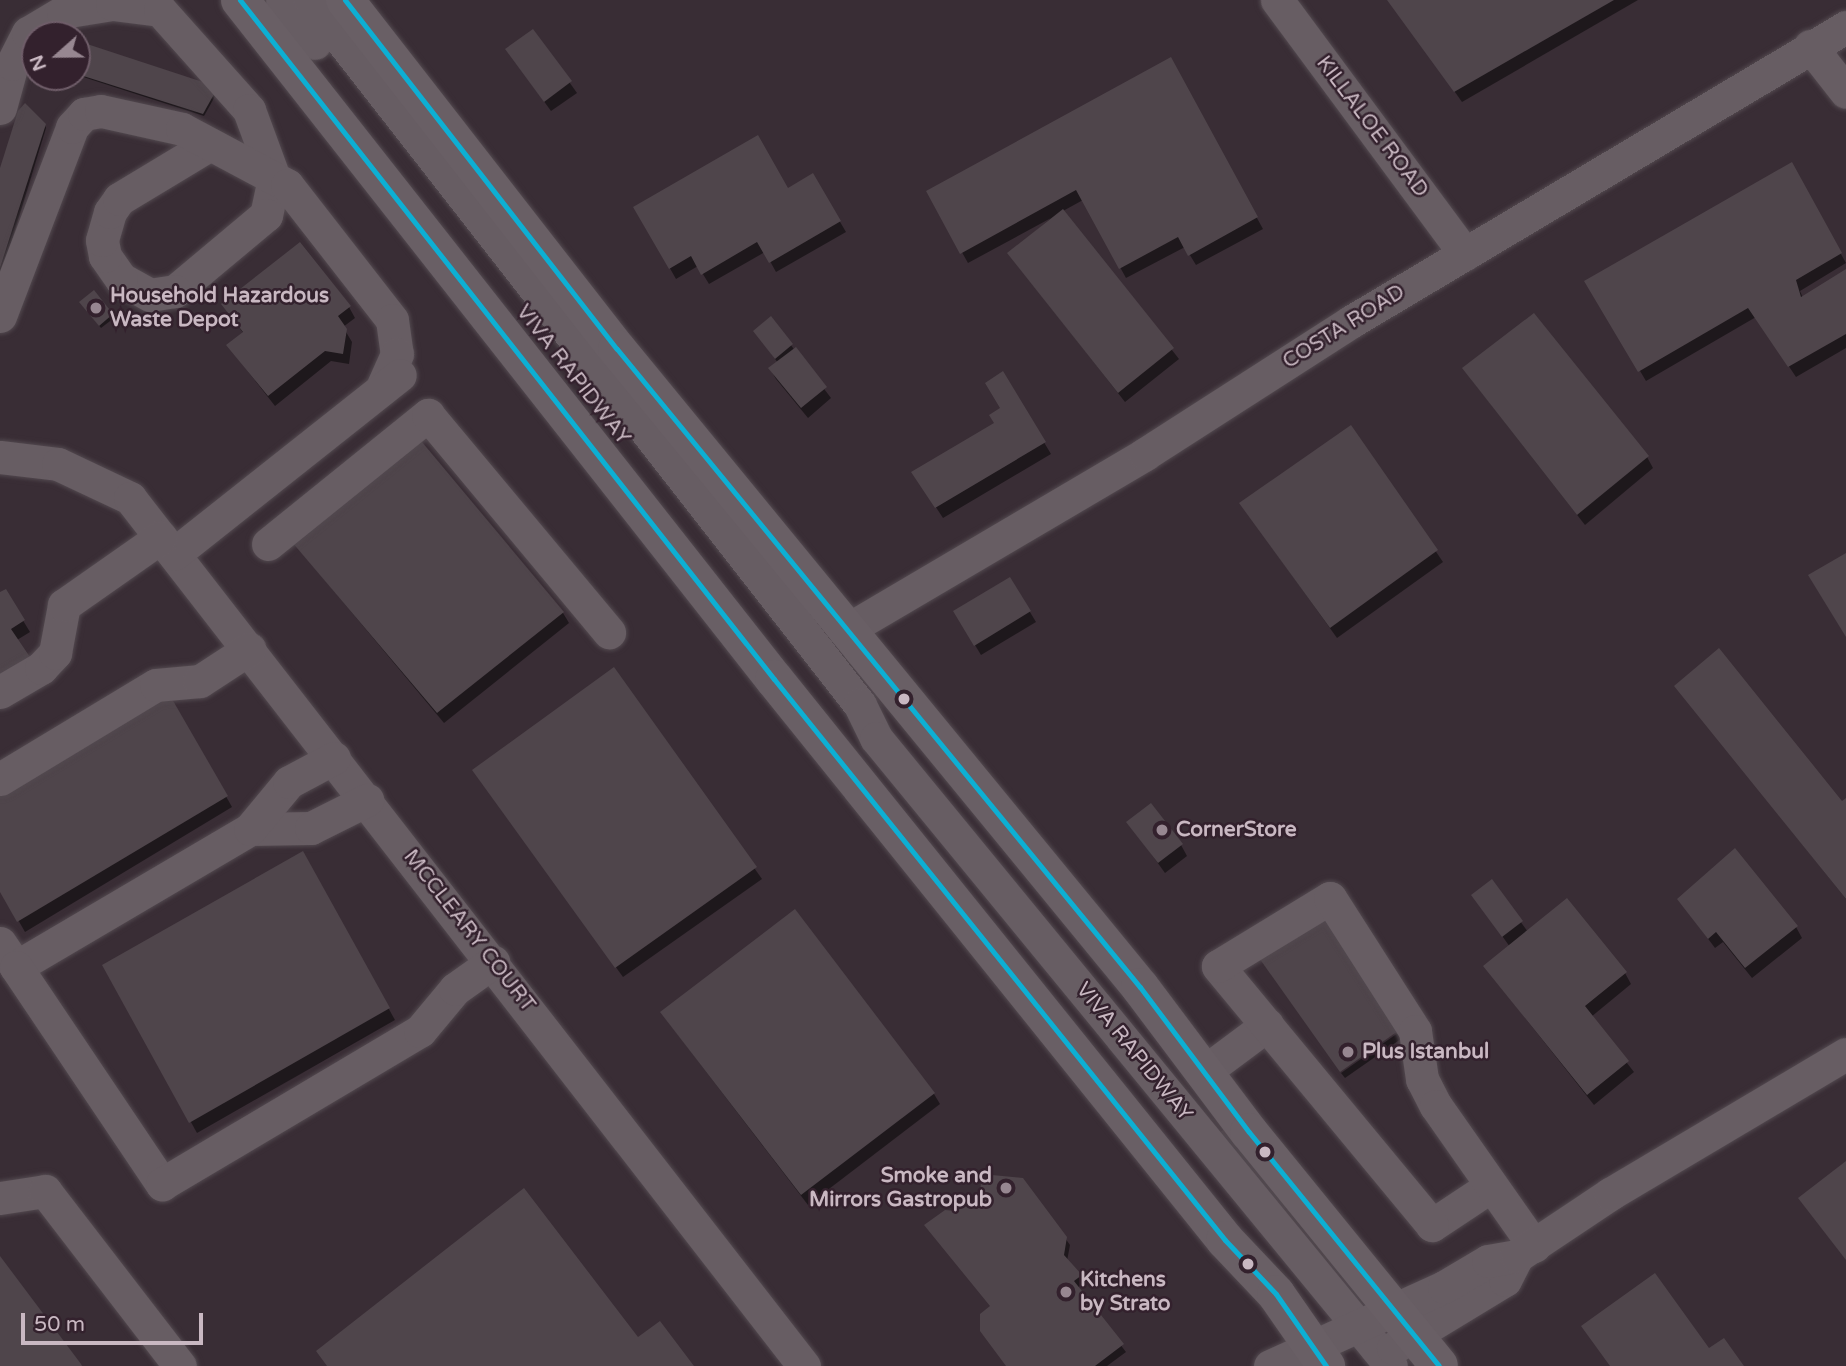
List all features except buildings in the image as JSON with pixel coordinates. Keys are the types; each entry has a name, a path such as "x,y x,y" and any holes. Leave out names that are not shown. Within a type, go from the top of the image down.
{"main road":[{"path":"240,0 774,679 1225,1240 1276,1294 1318,1356"},
{"path":"345,0 845,631 1140,987 1204,1072 1439,1366"}],"street":[{"name":"VIVA RAPIDWAY","path":"282,0 839,713 876,738"},
{"name":"VIVA RAPIDWAY","path":"310,0 860,705 876,738 1356,1324 1378,1362"},
{"name":"KILLALOE ROAD","path":"1277,0 1465,254"},
{"path":"0,108 12,64 28,33 63,12 112,4 160,10 249,110 408,310 418,341 416,365 383,386 168,546 64,605 55,653 41,668 0,692"},
{"name":"COSTA ROAD","path":"845,631 1144,454 1352,321 1846,27"},
{"path":"1810,46 1846,92"},
{"path":"209,144 119,199 110,212 102,240 105,257 134,290 150,295 175,291 266,215 274,178 249,110"},
{"path":"0,316 72,127 84,114 101,111 182,129 287,185 392,320 397,354 383,386"},
{"path":"268,544 279,531 428,415 609,632"},
{"name":"MCCLEARY COURT","path":"6,464 58,464 130,498 368,800 804,1366"},
{"path":"0,779 156,685 200,681 249,649"},
{"path":"334,758 289,782 250,829 8,955 162,1184 420,1031 455,989 493,962"},
{"path":"250,829 311,828 368,800"},
{"path":"1491,1186 1432,1225 1218,966 1330,898 1415,1031 1422,1079 1491,1186 1525,1251"},
{"path":"1204,1072 1267,1025"},
{"path":"1270,1366 1318,1356 1356,1324 1405,1322 1505,1280 1525,1251 1610,1194 1846,1054"},
{"path":"0,1198 45,1191 180,1366"},
{"path":"1378,1362 1405,1322"}],"transit line":[{"path":"240,0 774,679 1225,1240 1276,1294 1326,1366"},
{"path":"345,0 617,349 1140,987 1249,1132 1439,1366"}],"place":[{"name":"Household Hazardous Waste Depot","path":"96,308"},
{"name":"CornerStore","path":"1162,830"},
{"name":"Plus Istanbul","path":"1348,1052"},
{"name":"Smoke and Mirrors Gastropub","path":"1006,1188"},
{"name":"Kitchens by Strato","path":"1066,1292"}]}
